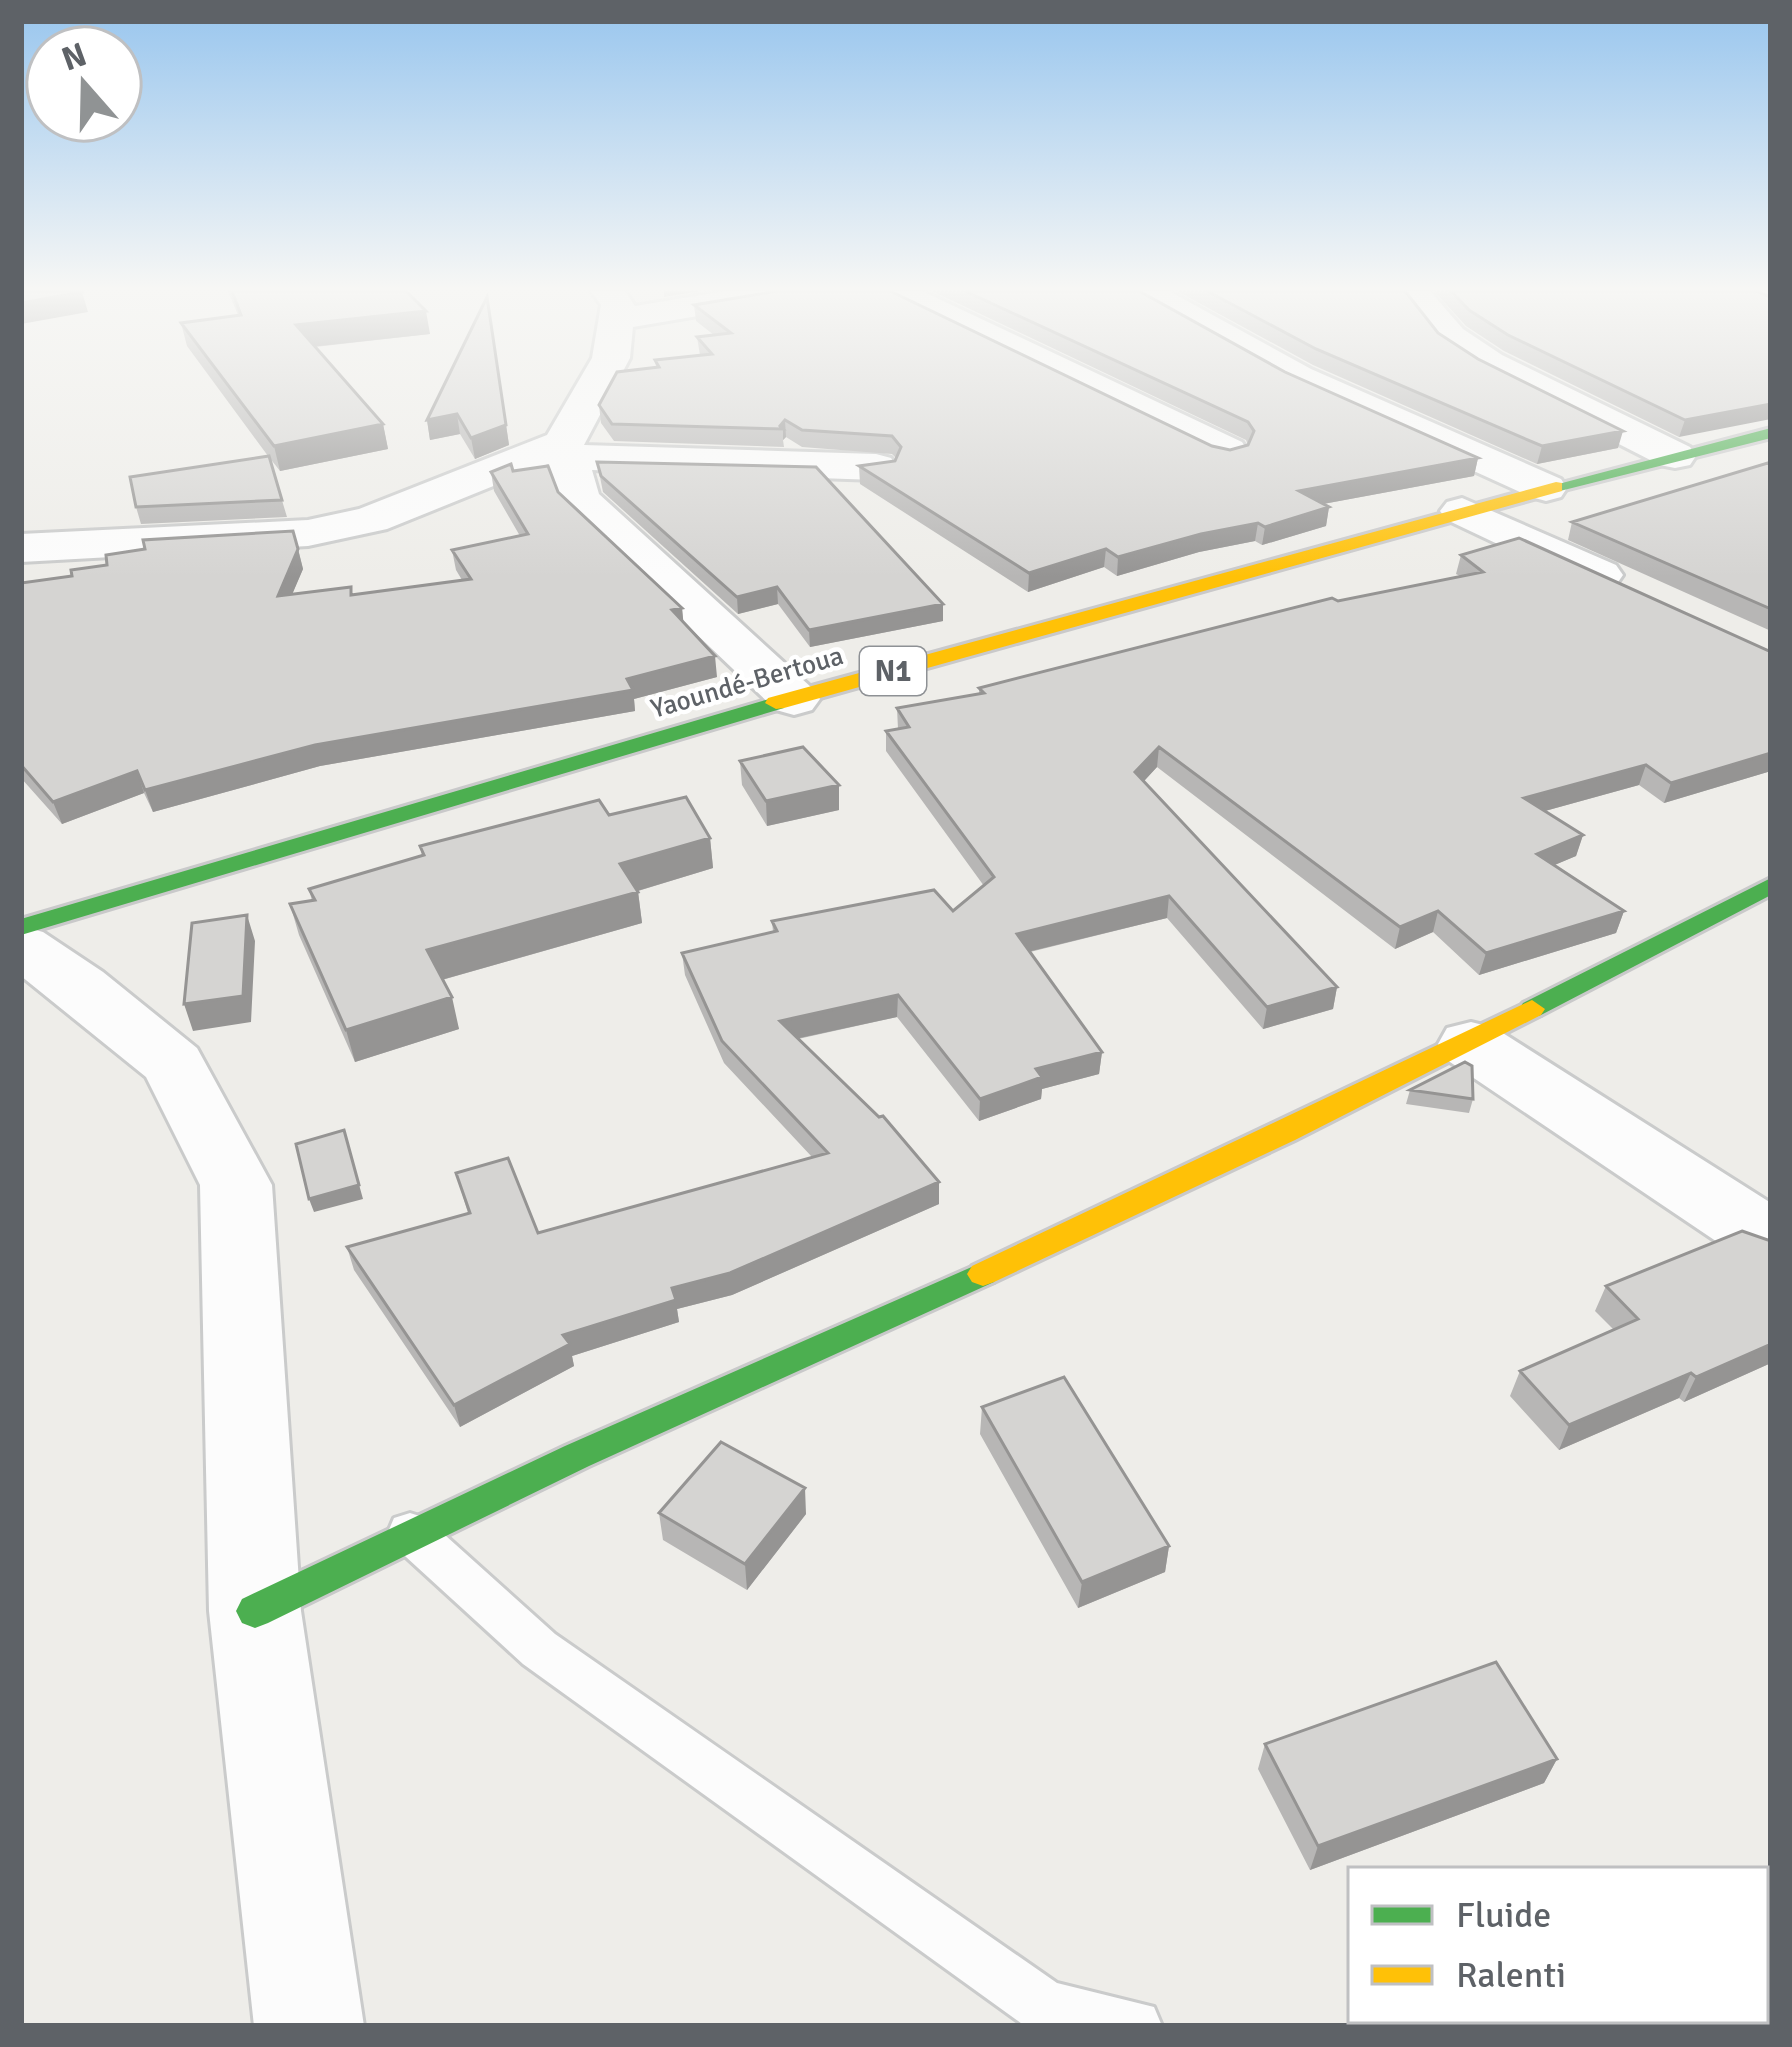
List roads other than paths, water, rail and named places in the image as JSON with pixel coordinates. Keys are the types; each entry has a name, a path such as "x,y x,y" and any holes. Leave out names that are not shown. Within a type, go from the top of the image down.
{"main road":[{"name":"Yaoundé-Bertoua","path":"21,928 794,699 1546,488 1771,433"},
{"path":"255,1611 409,1531 1119,1212 1471,1044 1771,885"}],"street":[{"path":"596,387 564,450 579,499 794,699"},
{"path":"1093,387 1227,451"},
{"path":"1319,387 1546,488"},
{"path":"1536,387 1675,456"},
{"path":"21,548 308,533 371,520 564,450 876,467"},
{"path":"1462,512 1647,597"},
{"path":"21,946 80,987 173,1064 236,1185 255,1611 309,2026"},
{"path":"1471,1044 1771,1240"}],"lane":[{"path":"409,1531 538,1649 1050,2017 1135,2026"}]}
